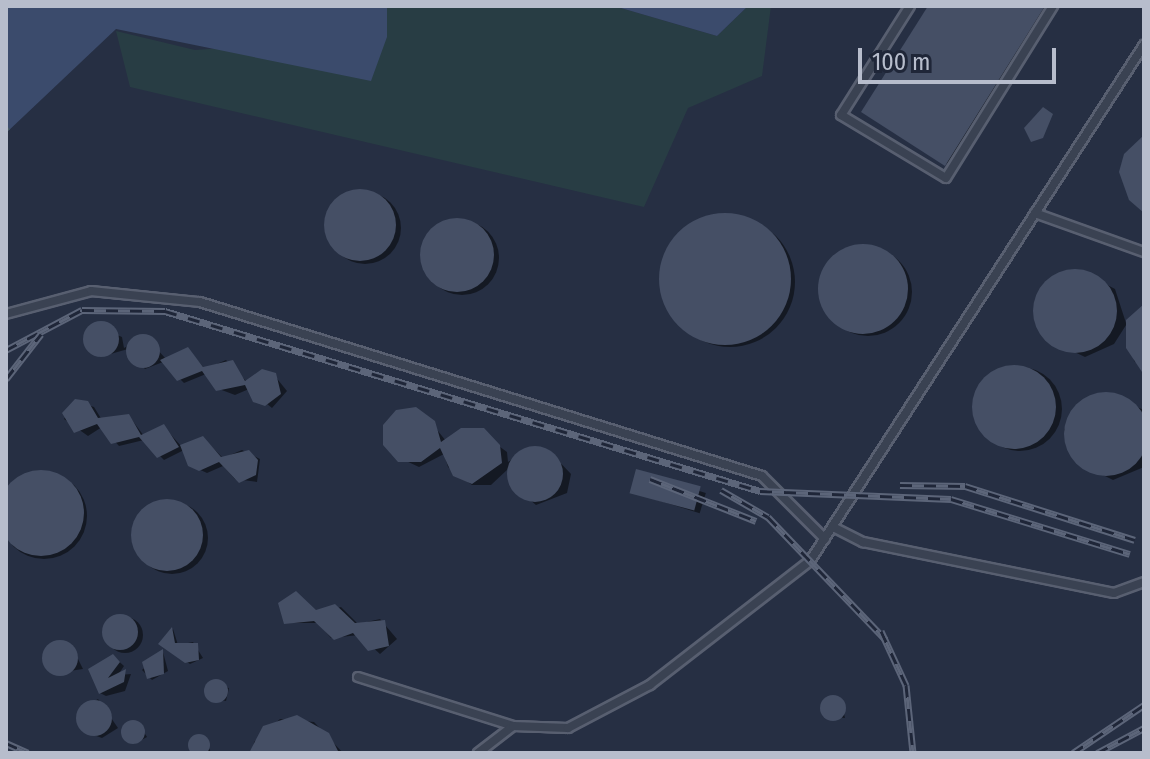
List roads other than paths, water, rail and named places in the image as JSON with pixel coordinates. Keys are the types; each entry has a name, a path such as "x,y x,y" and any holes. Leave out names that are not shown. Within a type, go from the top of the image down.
{"lane":[{"path":"910,6 841,115 946,178 1053,6"},
{"path":"358,677 513,726 568,728 650,685 797,575 833,527 1144,45"},
{"path":"1035,213 1144,252"},
{"path":"6,314 91,291 200,302 762,476 825,539"},
{"path":"833,527 863,542 1114,593 1144,582"},
{"path":"478,753 513,726"}],"water":[{"path":"6,6 387,6 387,37 371,81 116,29 6,133"},
{"path":"614,6 748,6 717,36"}],"railway":[{"path":"6,350 82,310 165,311 760,491 951,499 1130,554"},
{"path":"6,379 41,334"},
{"path":"650,479 756,521"},
{"path":"900,485 965,486 1135,540"},
{"path":"721,490 768,517 886,640"},
{"path":"881,631 906,685 913,753"},
{"path":"1073,753 1144,705"},
{"path":"1097,753 1144,728"},
{"path":"6,743 28,753"}]}
